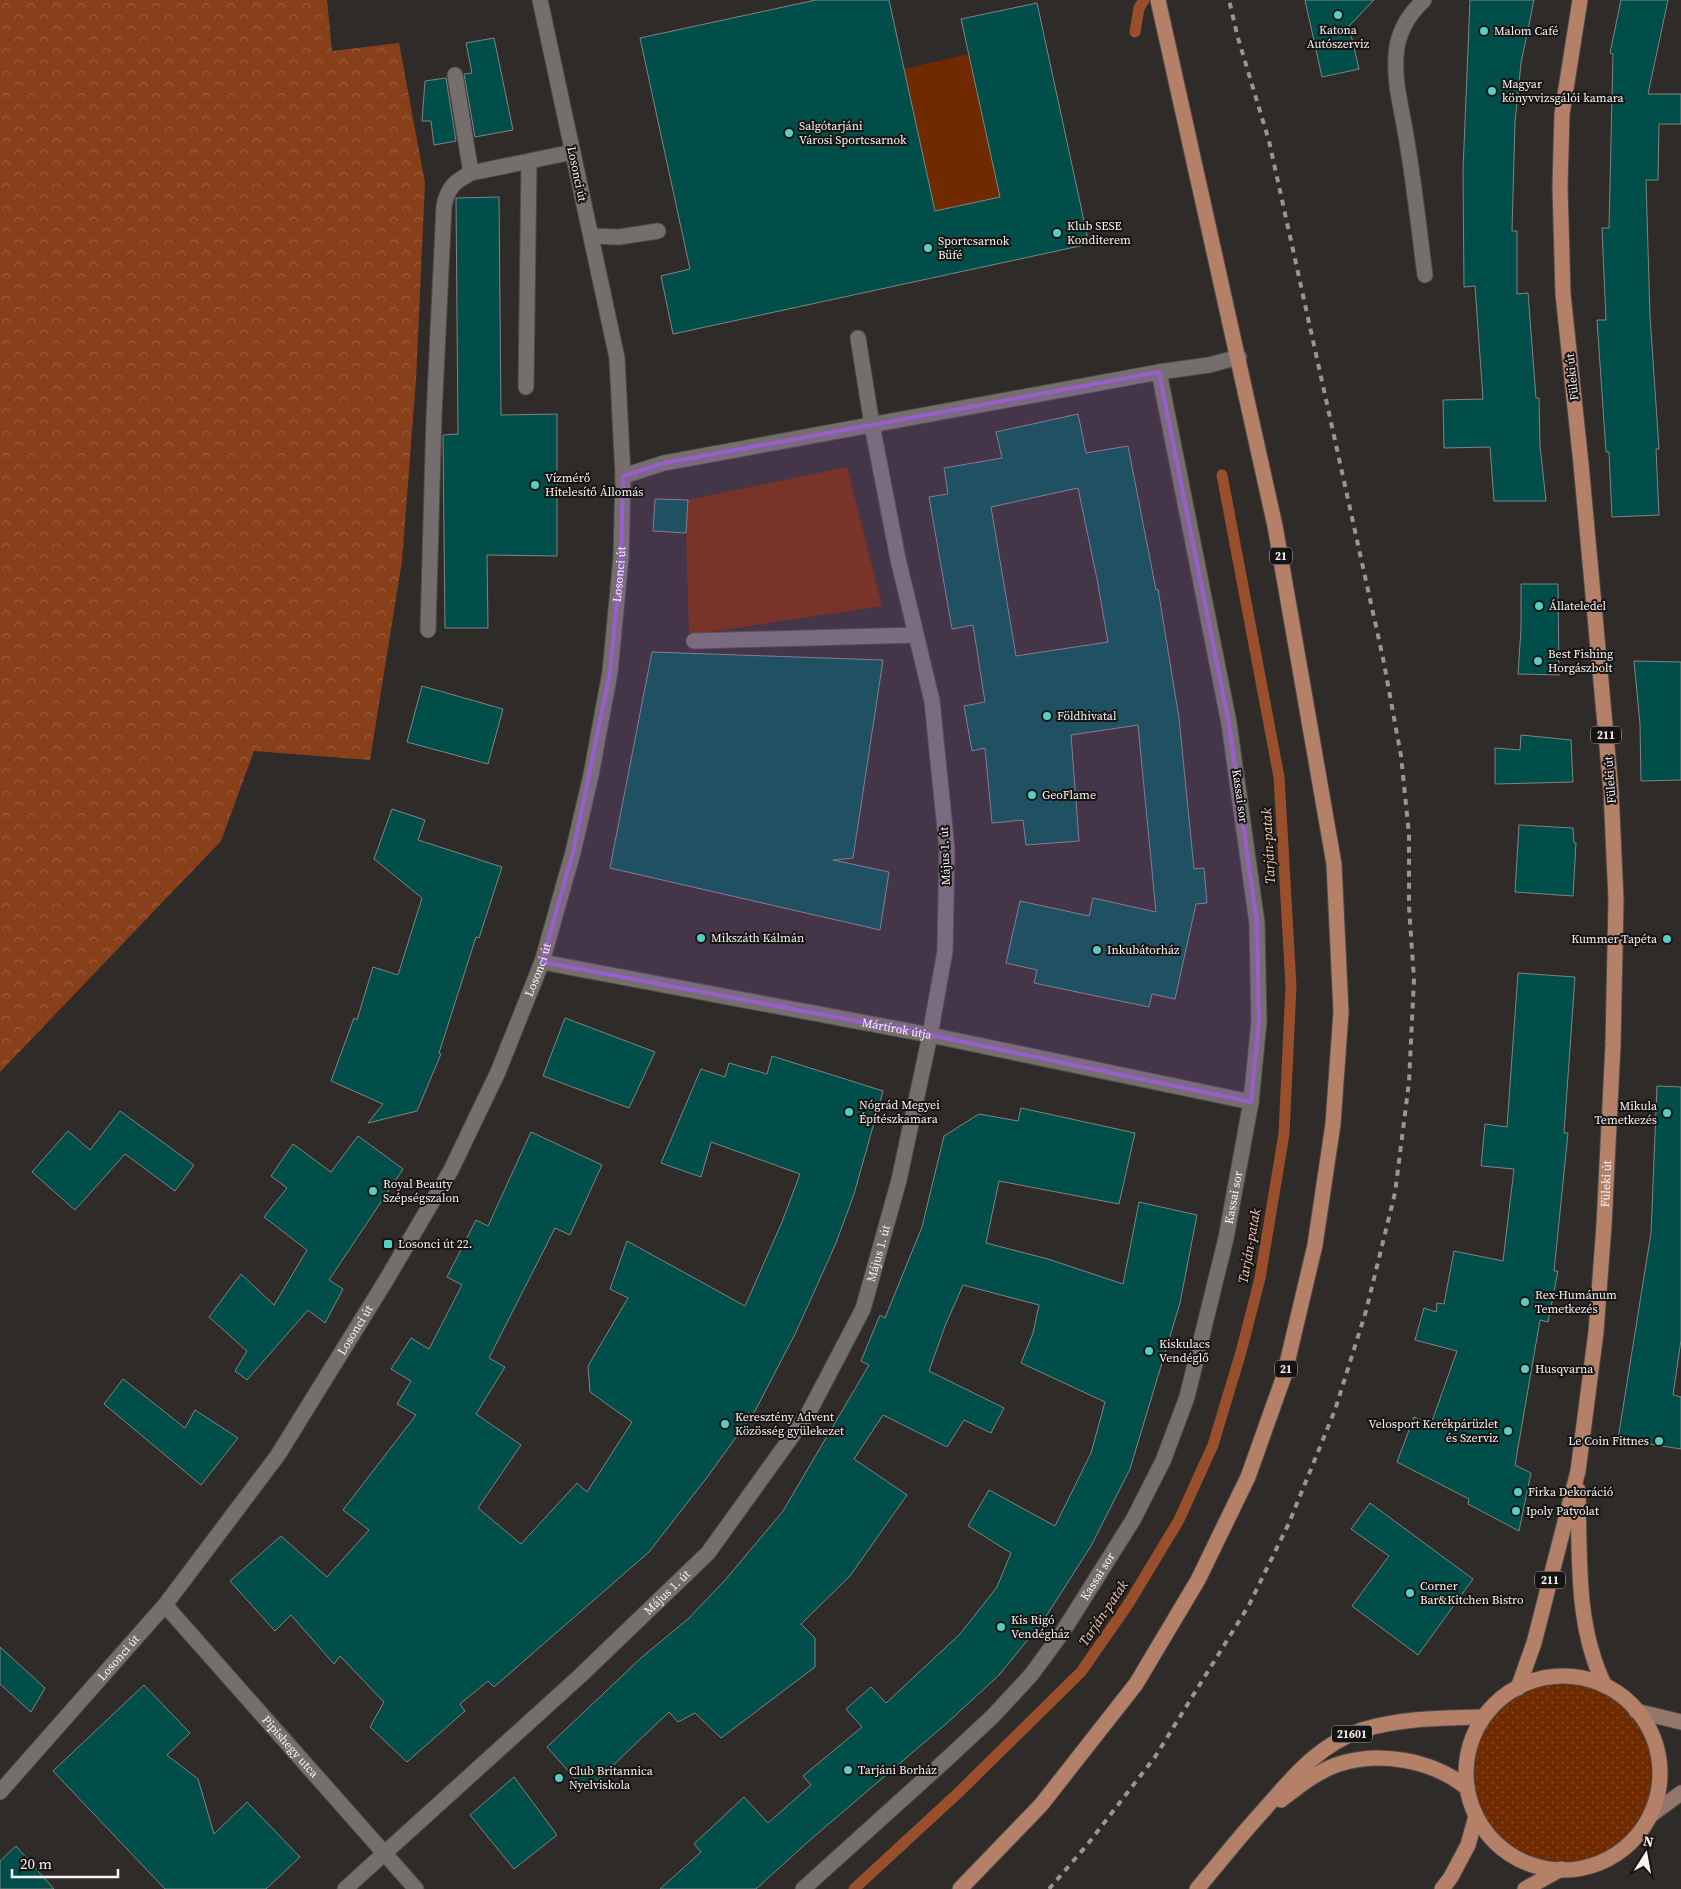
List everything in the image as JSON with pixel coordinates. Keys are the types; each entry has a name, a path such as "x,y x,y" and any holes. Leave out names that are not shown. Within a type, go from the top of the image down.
{"main road":[{"name":"21","path":"960,1889 1041,1805 1136,1684 1198,1580 1248,1477 1284,1376 1315,1245 1332,1124 1341,1012 1334,864 1275,526 1158,0"},
{"name":"Füleki út","path":"1578,0 1562,114 1560,186 1563,294 1581,464 1611,790 1616,900 1613,1046 1604,1225 1596,1332 1578,1471"},
{"name":"211","path":"1578,1471 1581,1594 1596,1669 1604,1686"},
{"name":"211","path":"1518,1688 1534,1643 1578,1471"},
{"path":"1566,1676 1598,1682 1604,1686 1625,1698 1646,1723 1658,1752 1660,1784 1651,1815 1633,1841 1607,1860 1576,1870 1544,1869 1514,1858 1489,1838 1472,1810 1467,1788 1465,1778 1469,1747 1482,1717 1505,1694 1534,1680 1566,1676"},
{"path":"1636,1711 1681,1722"},
{"name":"21601","path":"1197,1889 1301,1768 1342,1738 1362,1730 1418,1719 1482,1717"},
{"name":"21601","path":"1254,1821 1319,1773 1337,1765 1356,1760 1385,1759 1412,1762 1444,1773 1467,1788"},
{"path":"1651,1815 1681,1793"},
{"path":"1442,1889 1451,1877 1468,1845 1476,1816"},
{"path":"1525,1889 1561,1869"}],"street":[{"name":"Losonci út","path":"0,1792 165,1605 278,1455 385,1282 451,1170 498,1072 542,962 573,852 610,672 621,557 623,476 617,358 540,0"},
{"path":"1424,0 1409,16 1400,34 1396,56 1396,78 1425,275"},
{"path":"455,75 471,173"},
{"path":"428,630 434,416 444,206 447,193 457,181 471,173 572,152"},
{"path":"526,387 529,161"},
{"path":"590,236 619,237 658,231"},
{"name":"Május 1. út","path":"345,1889 580,1676 708,1553 808,1414 863,1309 899,1180 930,1035 945,951 947,849 932,701 898,559 872,425 858,338"},
{"path":"623,476 664,463 1159,372 1209,365 1238,357"},
{"name":"Kassai sor","path":"804,1889 948,1758 1031,1676 1062,1633 1133,1520 1163,1461 1187,1397 1226,1238 1251,1102 1259,1022 1257,923 1229,723 1159,372"},
{"path":"694,642 916,635"},
{"name":"Mártírok útja","path":"542,962 930,1035 1251,1102"},
{"name":"Pipishegy utca","path":"165,1605 416,1889"}],"highlighted area":[{"path":"1159,372 1229,723 1257,923 1259,1022 1251,1102 930,1035 542,962 573,852 610,672 621,557 623,476 664,463"}],"shaded area":[{"path":"969,54 1000,197 935,211 904,69"},
{"path":"847,467 882,606 689,635 686,533 688,500"},
{"path":"1563,1676 1591,1680 1609,1688 1624,1698 1638,1712 1648,1727 1656,1745 1660,1773 1656,1801 1648,1819 1638,1834 1624,1848 1609,1858 1591,1866 1563,1870 1535,1866 1517,1858 1502,1848 1488,1834 1478,1819 1470,1801 1466,1773 1470,1745 1478,1727 1488,1712 1502,1698 1517,1688 1535,1680"}],"green space":[{"path":"0,0 327,0 332,51 399,43 425,183 416,380 402,561 370,760 254,751 221,841 0,1072"}],"building":[{"name":"Salgótarjáni Városi Sportcsarnok","path":"816,0 889,0 935,211 1000,197 961,19 1037,3 1089,244 673,334 661,276 690,269 640,38"},
{"path":"1305,0 1374,0 1349,26 1359,69 1322,77"},
{"path":"1470,0 1534,0 1521,63 1515,122 1512,231 1517,231 1517,294 1528,293 1536,398 1539,398 1540,446 1546,501 1494,501 1490,447 1444,448 1443,400 1483,399 1475,286 1464,287 1463,170"},
{"path":"1621,0 1668,0 1648,94 1681,94 1681,124 1659,124 1658,180 1646,180 1650,316 1659,449 1656,449 1659,515 1612,517 1609,452 1606,452 1597,320 1606,320 1602,228 1609,228 1613,54 1610,53"},
{"path":"494,38 513,130 475,137 464,74 472,73 466,43"},
{"path":"446,78 456,141 434,145 431,121 422,121 425,81"},
{"path":"499,197 501,415 557,414 557,556 487,555 488,628 445,628 443,435 458,434 456,198"},
{"path":"1078,414 1086,453 1128,446 1156,590 1158,589 1179,718 1194,869 1204,868 1207,903 1196,904 1175,999 1152,994 1149,1007 1034,983 1037,970 1006,963 1020,901 1089,916 1093,898 1156,912 1138,725 1071,735 1079,841 1026,845 1023,820 992,823 985,748 972,751 964,706 985,702 973,625 952,629 929,497 948,494 944,468 1002,458 996,432","holes":["1078,488 1108,642 1016,656 991,507"]},
{"path":"655,499 688,500 686,533 653,531"},
{"path":"1521,584 1558,584 1559,675 1518,674"},
{"path":"652,652 883,660 853,858 833,860 889,872 880,930 610,868"},
{"path":"1634,661 1681,662 1681,780 1641,781 1640,724"},
{"path":"422,686 503,709 488,764 407,742"},
{"path":"1521,735 1571,740 1573,782 1495,784 1495,748 1520,750"},
{"path":"392,809 425,820 418,840 502,867 479,938 476,937 439,1053 441,1054 417,1111 368,1123 383,1104 331,1081 354,1018 357,1020 373,967 398,975 422,898 374,859"},
{"path":"1519,825 1573,828 1574,843 1576,843 1573,896 1515,892"},
{"path":"1518,973 1575,977 1564,1133 1568,1133 1554,1271 1558,1271 1548,1322 1540,1320 1515,1465 1531,1473 1519,1531 1468,1504 1469,1499 1397,1462 1414,1417 1431,1424 1457,1351 1415,1340 1424,1308 1436,1312 1437,1303 1444,1304 1454,1251 1503,1261 1514,1169 1481,1166 1485,1124 1507,1127"},
{"path":"565,1018 655,1052 629,1108 543,1076"},
{"path":"772,1056 883,1091 854,1194 836,1243 796,1332 755,1411 649,1552 494,1687 488,1681 460,1704 465,1711 407,1762 370,1727 384,1702 340,1656 334,1664 291,1615 275,1631 230,1581 281,1536 327,1577 369,1530 343,1510 416,1415 397,1404 411,1381 391,1369 411,1338 429,1349 462,1285 447,1277 476,1220 488,1226 531,1132 602,1165 570,1235 555,1228 489,1358 505,1367 476,1414 521,1445 478,1508 521,1544 577,1483 587,1492 632,1422 590,1392 588,1366 628,1298 610,1289 627,1241 745,1306 782,1222 800,1174 711,1142 701,1177 661,1163 701,1069 725,1077 729,1063 767,1074"},
{"path":"1657,1086 1681,1087 1681,1340 1673,1395 1681,1397 1681,1449 1618,1439 1651,1233"},
{"path":"1021,1108 1135,1133 1119,1204 999,1181 986,1243 1048,1259 1123,1284 1139,1202 1197,1215 1180,1303 1130,1469 1091,1546 1043,1621 999,1675 947,1723 810,1840 756,1889 660,1889 701,1852 694,1844 744,1797 768,1823 811,1785 803,1776 862,1727 846,1709 871,1687 886,1703 960,1634 997,1587 1011,1553 968,1526 989,1490 1055,1526 1091,1453 1105,1402 1021,1363 1033,1333 1039,1305 963,1285 945,1326 929,1371 1004,1408 991,1433 964,1420 947,1447 883,1415 854,1459 907,1495 850,1576 801,1624 815,1638 815,1667 721,1738 695,1713 678,1722 669,1712 586,1791 547,1747 642,1657 688,1619 726,1579 783,1511 869,1365 861,1361 880,1315 885,1318 922,1227 944,1136 979,1114 1018,1121"},
{"path":"120,1111 194,1165 175,1191 125,1154 75,1210 32,1172 68,1131 90,1150"},
{"path":"358,1136 403,1169 329,1280 343,1289 325,1323 308,1310 247,1380 235,1371 247,1351 209,1317 241,1274 274,1305 307,1250 264,1217 287,1188 271,1176 293,1144 331,1172"},
{"path":"123,1379 185,1428 195,1410 238,1438 201,1485 104,1404"},
{"path":"1370,1503 1473,1579 1418,1655 1352,1606 1389,1556 1351,1529"},
{"path":"0,1647 45,1688 31,1712 0,1684"},
{"path":"144,1685 190,1733 167,1755 198,1779 214,1834 247,1802 300,1857 266,1889 165,1889 53,1771"},
{"path":"514,1777 557,1835 514,1869 470,1815"},
{"path":"16,1846 54,1889 0,1889 0,1861"}],"waterway":[{"name":"Tarján-patak","path":"1135,32 1139,8 1144,0"},
{"name":"Tarján-patak","path":"854,1889 957,1794 1081,1672 1129,1603 1179,1520 1213,1445 1241,1352 1260,1278 1284,1134 1291,986 1279,777 1222,475"}],"railway":[{"path":"1049,1889 1087,1845 1155,1757 1249,1605 1289,1523 1335,1410 1366,1311 1395,1193 1409,1082 1414,979 1409,907 1409,834 1401,756 1383,658 1269,141 1238,38 1229,0"}],"place":[{"name":"Katona Autószerviz","path":"1338,15"},
{"name":"Malom Café","path":"1484,31"},
{"name":"Magyar könyvvizsgálói kamara","path":"1492,91"},
{"name":"Salgótarjáni Városi Sportcsarnok","path":"789,133"},
{"name":"Klub SESE Konditerem","path":"1057,233"},
{"name":"Sportcsarnok Büfé","path":"928,248"},
{"name":"Vízmérő Hitelesítő Állomás","path":"535,485"},
{"name":"Állateledel","path":"1539,606"},
{"name":"Best Fishing Horgászbolt","path":"1538,661"},
{"name":"Földhivatal","path":"1047,716"},
{"name":"GeoFlame","path":"1032,795"},
{"name":"Mikszáth Kálmán","path":"701,938"},
{"name":"Kummer Tapéta","path":"1667,939"},
{"name":"Inkubátorház","path":"1097,950"},
{"name":"Nógrád Megyei Építészkamara","path":"849,1112"},
{"name":"Mikula Temetkezés","path":"1667,1113"},
{"name":"Royal Beauty Szépségszalon","path":"373,1191"},
{"name":"Losonci út 22.","path":"388,1244"},
{"name":"Rex-Humánum Temetkezés","path":"1525,1302"},
{"name":"Kiskulacs Vendéglő","path":"1149,1351"},
{"name":"Husqvarna","path":"1525,1369"},
{"name":"Keresztény Advent Közösség gyülekezet","path":"725,1424"},
{"name":"Velosport Kerékpárüzlet és Szerviz","path":"1508,1431"},
{"name":"Le Coin Fittnes","path":"1659,1441"},
{"name":"Firka Dekoráció","path":"1518,1492"},
{"name":"Ipoly Patyolat","path":"1516,1511"},
{"name":"Corner Bar&Kitchen Bistro","path":"1410,1593"},
{"name":"Kis Rigó Vendégház","path":"1001,1627"},
{"name":"Tarjáni Borház","path":"848,1770"},
{"name":"Club Britannica Nyelviskola","path":"559,1778"}]}
